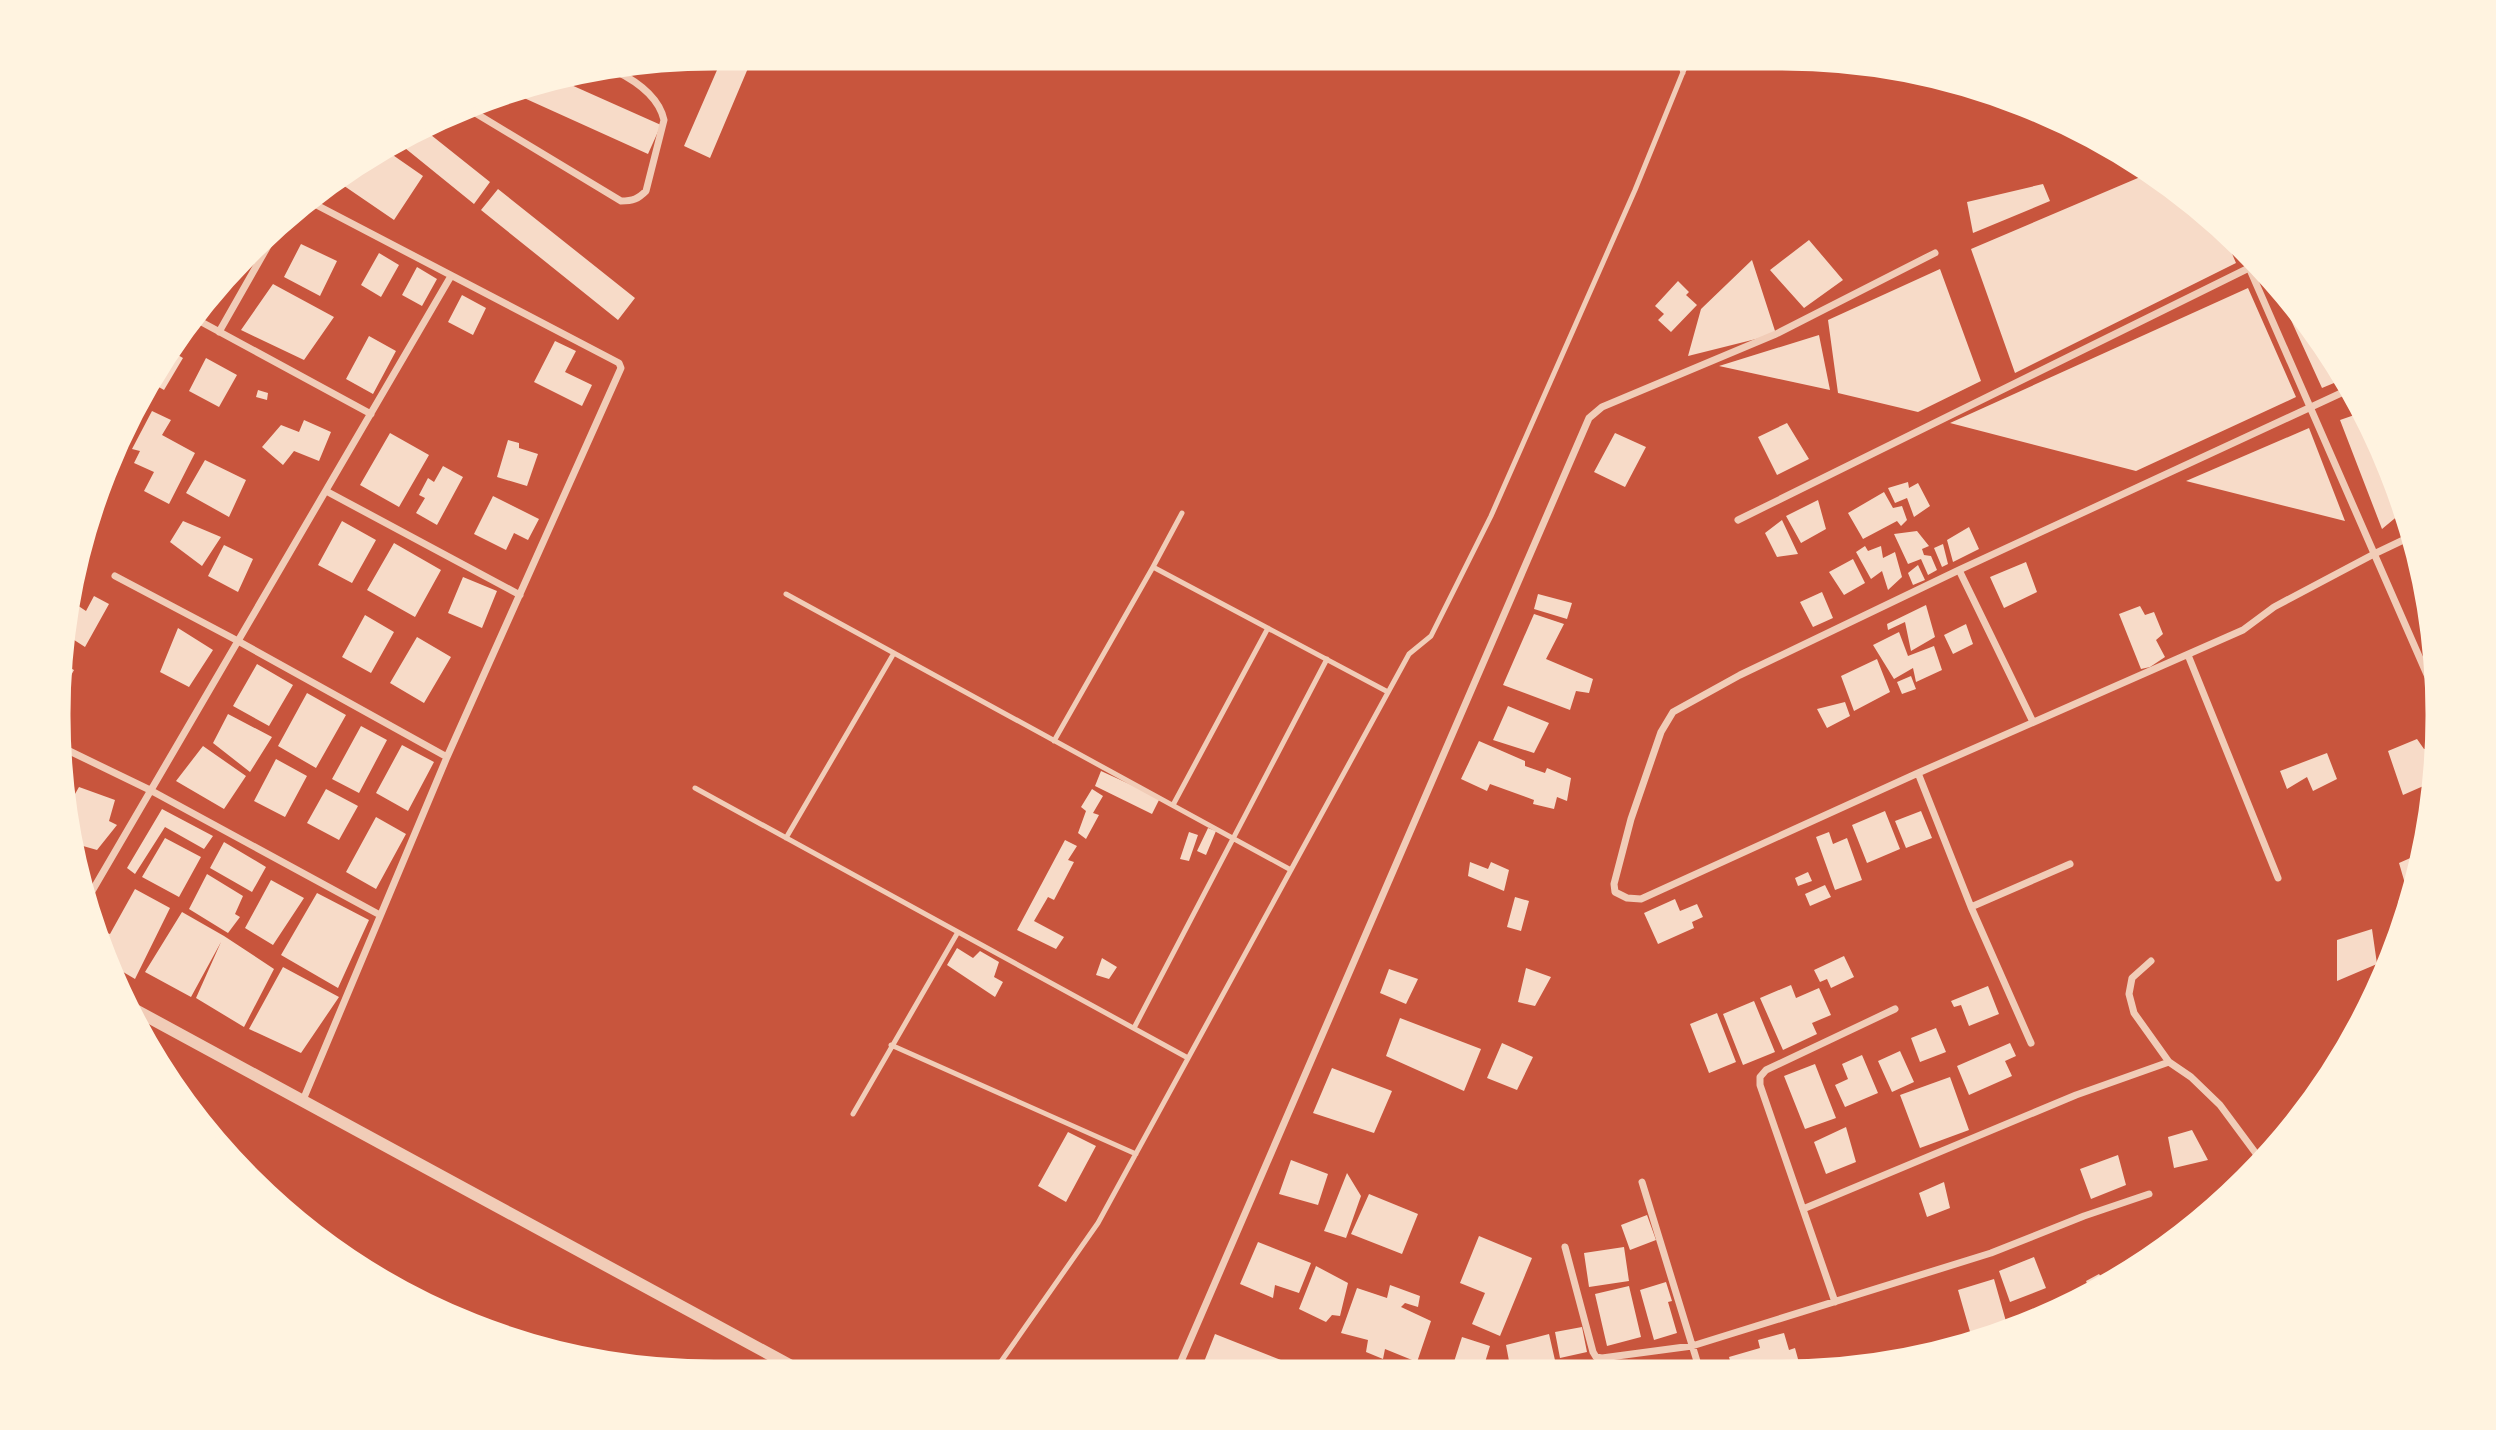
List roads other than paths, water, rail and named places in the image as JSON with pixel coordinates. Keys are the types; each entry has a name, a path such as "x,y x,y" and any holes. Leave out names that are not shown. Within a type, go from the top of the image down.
{"street":[{"path":"475,113 621,201 638,199 646,191 664,120 655,99 620,74"},
{"path":"303,1100 447,757 621,368 619,363 316,205"},
{"path":"219,331 266,246"},
{"path":"1180,1364 1589,418 1602,407 1776,334 1935,253"},
{"path":"2246,262 2428,677"},
{"path":"1738,520 2248,268"},
{"path":"92,892 451,276"},
{"path":"200,321 372,414"},
{"path":"2343,392 1959,570 1740,675 1673,712 1661,732 1631,819 1614,884 1615,892 1628,898 1641,899 1918,773 2188,655 2243,630 2274,607 2405,539"},
{"path":"326,491 520,595"},
{"path":"1959,570 2033,723"},
{"path":"115,576 447,757"},
{"path":"2188,655 2278,878"},
{"path":"68,750 150,790 380,915"},
{"path":"1918,773 1971,907 2031,1043"},
{"path":"1971,907 2070,864"},
{"path":"2151,961 2132,978 2129,994 2134,1013 2169,1062 2191,1077 2220,1105 2257,1155"},
{"path":"1835,1302 1760,1085 1760,1076 1766,1070 1895,1009"},
{"path":"138,1011 788,1364"},
{"path":"1803,1209 2076,1095 2169,1062"},
{"path":"1642,1182 1698,1364"},
{"path":"1565,1247 1596,1357 1602,1358 1692,1346 1991,1253 2148,1194"}],"lane":[{"path":"1681,66 1683,73"},
{"path":"999,1364 1098,1223 1409,654 1432,636 1491,516 1635,190 1686,66"},
{"path":"1054,741 1182,513"},
{"path":"1153,567 1388,692"},
{"path":"786,594 1291,870"},
{"path":"1173,805 1268,628"},
{"path":"786,838 894,653"},
{"path":"1133,1028 1327,659"},
{"path":"695,788 1188,1058"},
{"path":"853,1114 958,932"},
{"path":"891,1045 1136,1154"}]}
